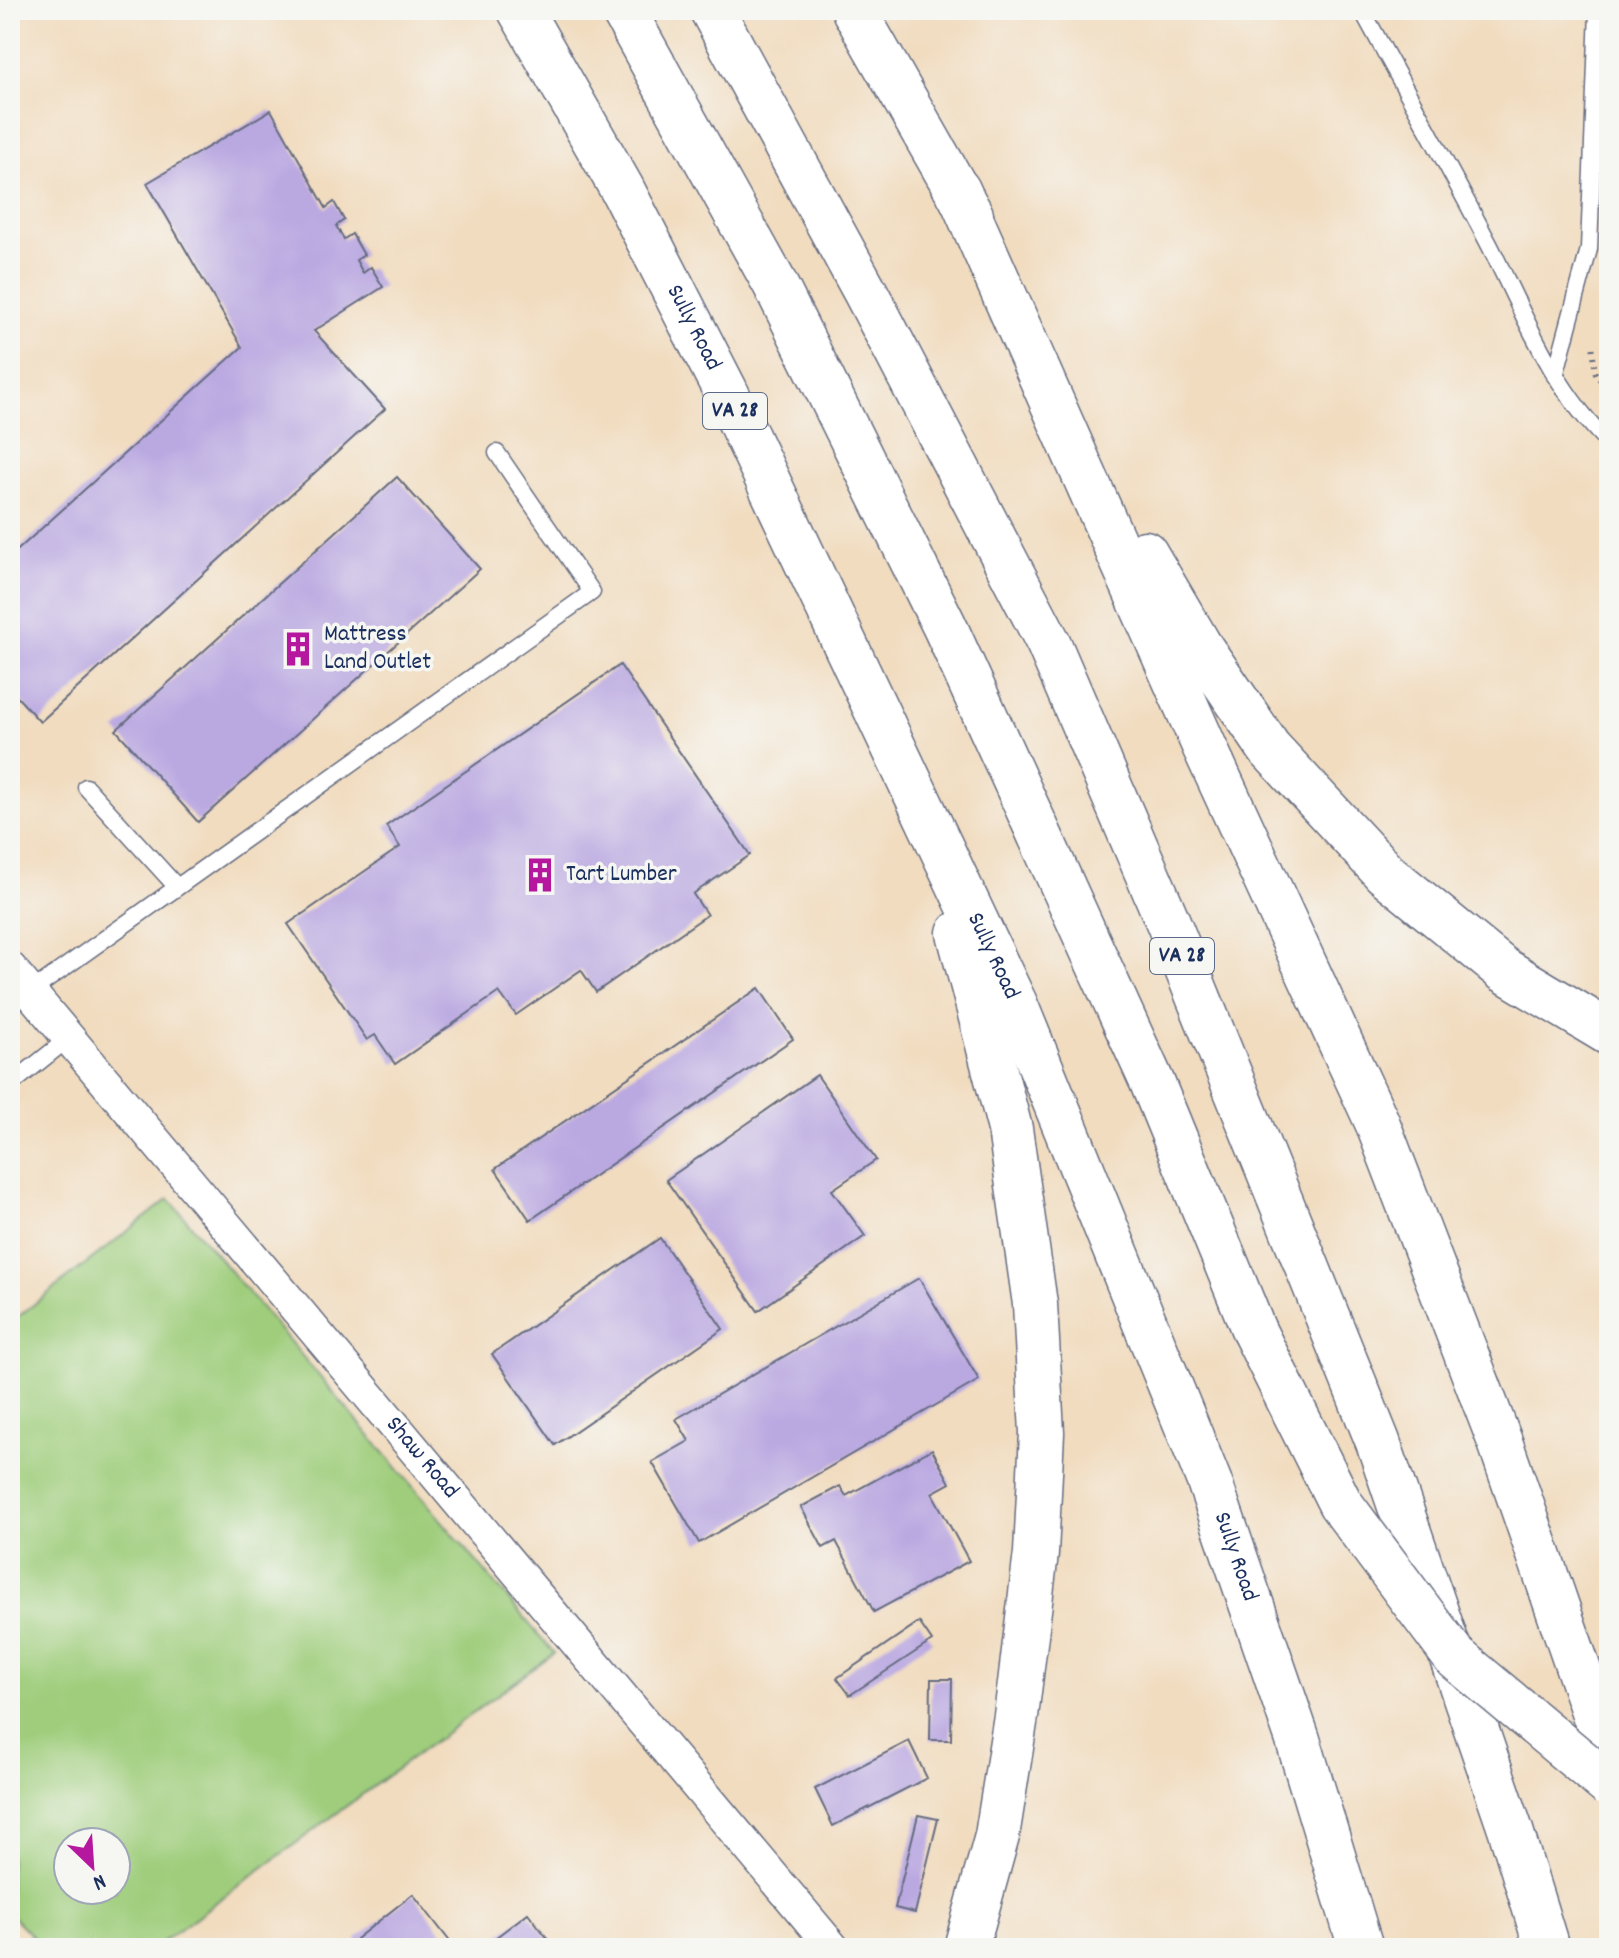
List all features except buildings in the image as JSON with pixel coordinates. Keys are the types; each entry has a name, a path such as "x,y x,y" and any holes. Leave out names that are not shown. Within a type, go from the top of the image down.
{"highway":[{"name":"Sully Road","path":"520,10 622,189 725,390 1016,1006 1209,1481 1298,1740 1361,1948"},
{"path":"623,10 775,284 945,627 1152,1082 1254,1331 1340,1503 1454,1656 1609,1785"},
{"name":"VA 28","path":"712,10 866,293 1048,642 1168,922 1378,1442 1511,1831 1547,1948"},
{"path":"854,10 958,190 1141,546 1199,645 1269,748 1385,873 1504,970 1609,1033"},
{"path":"958,190 1205,748 1377,1122 1500,1442 1609,1757"},
{"path":"931,822 1010,1129 1035,1304 1042,1433 1036,1553 1016,1716 997,1836 966,1948"}],"street":[{"name":"Shaw Road","path":"20,980 833,1948"}],"lane":[{"path":"1362,10 1488,243 1555,376 1595,430 1609,443"},
{"path":"1555,376 1589,249 1598,10"},
{"path":"20,980 176,886 592,592 497,453"},
{"path":"86,787 176,886"},
{"path":"10,1085 69,1038"}],"path":[{"path":"1592,334 1595,372 1609,395"}],"green space":[{"path":"169,1199 554,1653 154,1948 44,1948 10,1914 10,1323"}],"place":[{"name":"Mattress Land Outlet","path":"298,649"},
{"name":"Tart Lumber","path":"540,875"}]}
